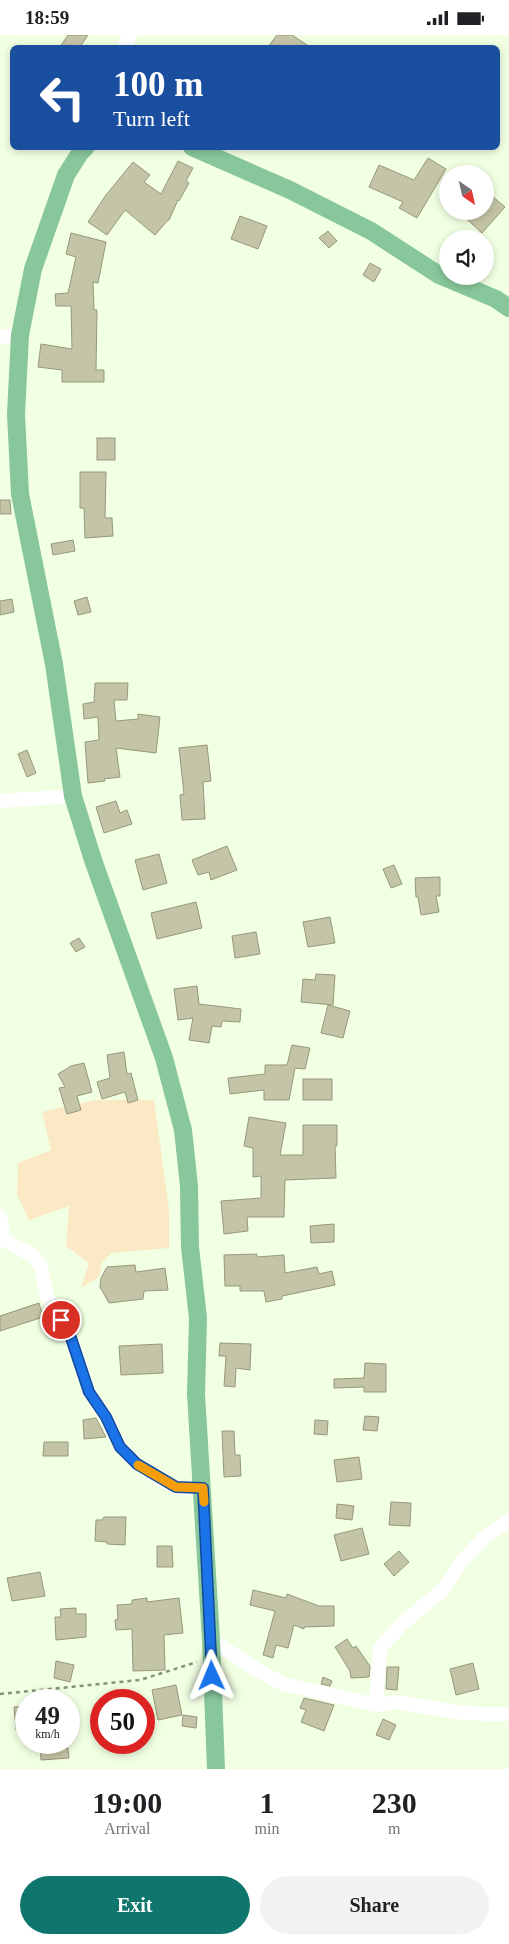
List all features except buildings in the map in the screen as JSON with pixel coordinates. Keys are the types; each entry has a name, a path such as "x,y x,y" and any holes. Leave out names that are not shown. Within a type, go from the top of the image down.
{"main road":[{"path":"83,150 66,175 33,269 20,335 16,414 20,494 54,663 73,796 93,860 164,1058 183,1130 189,1187 190,1247 198,1318 196,1394 203,1488 216,1769"},
{"path":"199,150 315,203 371,231 439,275 496,299 509,308"}],"street":[{"path":"0,337 20,335"},
{"path":"0,801 73,796"},
{"path":"0,1216 4,1240 34,1256 41,1267 47,1296 68,1329 89,1392 106,1417 120,1447 137,1464 176,1487 203,1488"},
{"path":"376,1705 380,1648 404,1622 444,1589 461,1562 484,1538 509,1520"},
{"path":"211,1649 284,1684 376,1705 397,1702 456,1711 509,1714"}],"path":[{"path":"0,1694 140,1680 211,1649"}],"shaded area":[{"path":"95,1100 154,1100 169,1209 169,1248 111,1253 102,1263 99,1277 81,1288 89,1263 66,1246 69,1206 29,1220 17,1195 18,1163 51,1150 42,1112"}],"slow traffic":[{"path":"138,1465 176,1487 203,1488 204,1502"}],"route":[{"path":"61,1320 68,1329 89,1392 106,1417 120,1447 137,1464 176,1487 203,1488 212,1640 212,1676"}]}
